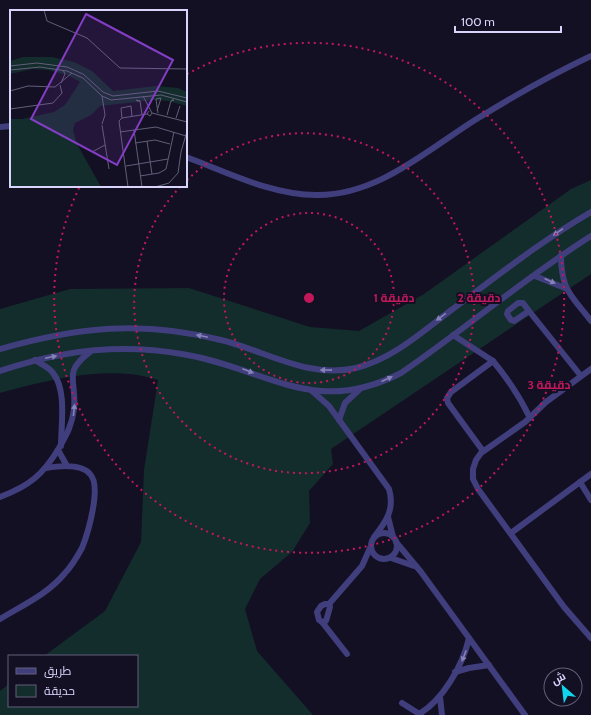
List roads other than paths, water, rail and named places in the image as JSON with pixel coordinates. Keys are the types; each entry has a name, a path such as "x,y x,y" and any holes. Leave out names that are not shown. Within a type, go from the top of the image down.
{"street":[{"path":"187,157 257,183 286,191 315,195 349,192 366,187 387,177 499,106 545,79 591,56"},
{"path":"0,349 67,332 109,328 144,328 176,331 222,340 305,368 339,370 355,368 386,356 400,348 542,243 591,212"},
{"path":"0,371 35,360 91,351 139,349 181,354 223,363 283,385 312,391 337,392 361,388 400,373 535,276 560,255 591,236"},
{"path":"560,255 565,288 591,321"},
{"path":"535,276 565,288"},
{"path":"529,311 582,376"},
{"path":"453,335 493,361 506,376 530,418"},
{"path":"0,497 27,485 46,468 68,435 72,421 74,402 73,369 78,361 91,351"},
{"path":"35,360 52,372 57,381 63,415 59,448 67,466"},
{"path":"483,452 448,404 447,398 451,392 493,361"},
{"path":"591,369 546,402 530,418 483,452 474,464 473,479 478,489 564,607 591,638"},
{"path":"339,420 345,403 361,388"},
{"path":"312,391 323,400 387,484 391,500 388,517 374,537 362,566 329,604 321,606 318,609 317,616 347,654"},
{"path":"0,618 52,586 71,566 82,547 91,515 94,481 87,471 67,466 46,468"},
{"path":"511,533 591,474"},
{"path":"580,482 591,500"},
{"path":"388,517 397,548 391,558"},
{"path":"374,537 383,533 395,539 525,715"},
{"path":"370,548 372,553 379,559"},
{"path":"362,566 379,559 391,558 416,566"},
{"path":"322,622 326,621 330,607 329,604"},
{"path":"402,703 420,714 434,704 440,697 464,657 469,638"},
{"path":"455,672 469,668 489,666"},
{"path":"440,697 442,715"}]}
